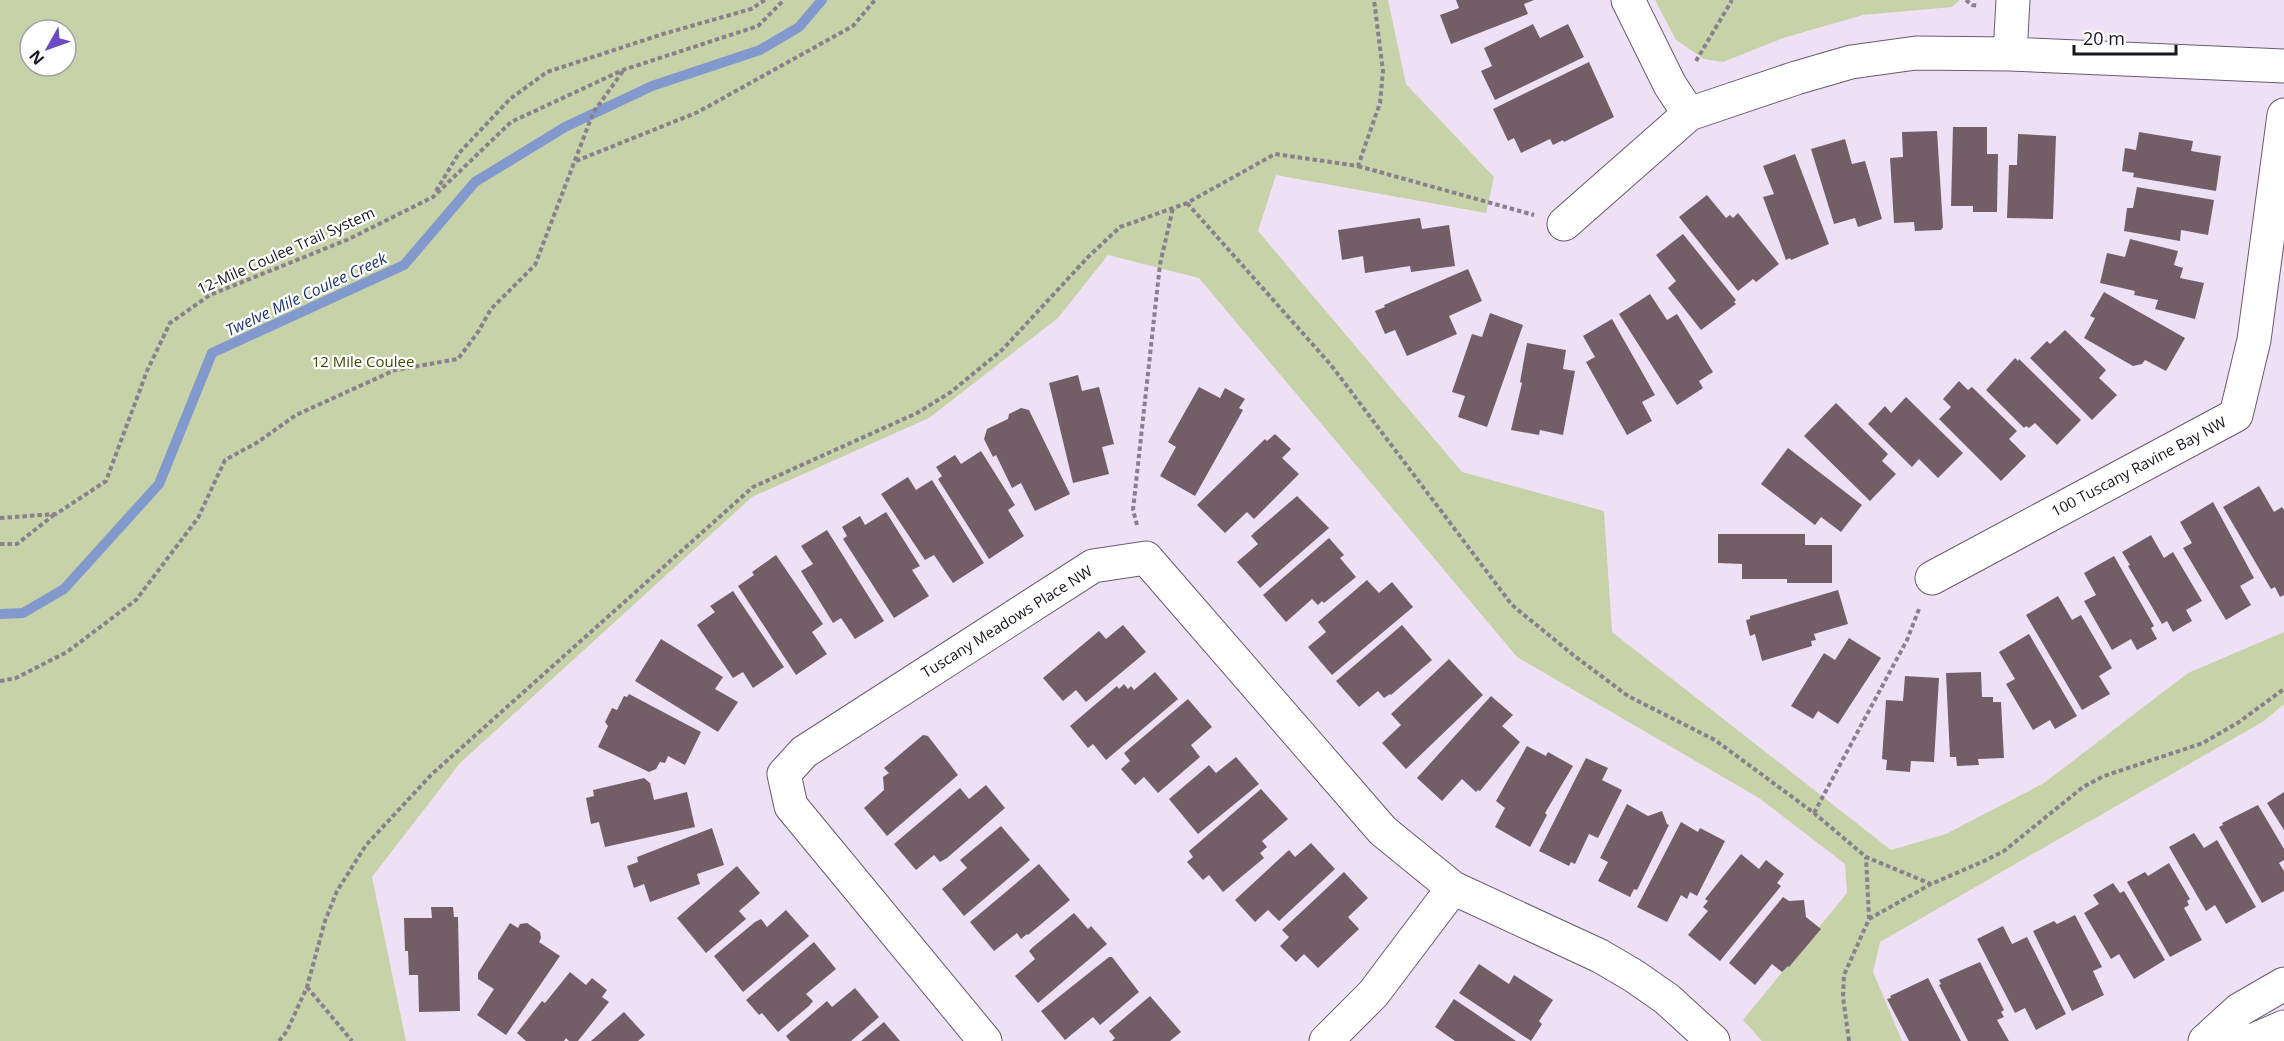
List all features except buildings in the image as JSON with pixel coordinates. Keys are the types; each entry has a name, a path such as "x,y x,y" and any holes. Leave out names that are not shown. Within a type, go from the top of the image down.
{"street":[{"path":"1628,0 1670,85 1689,114"},
{"path":"2010,54 2013,0"},
{"path":"1564,224 1689,114 1851,62 1916,53 2010,54 2284,66"},
{"name":"100 Tuscany Ravine Bay NW","path":"1932,578 2236,415 2254,340 2284,115"},
{"path":"1146,558 1383,831 1453,888 1600,956 1634,976 1667,999 1713,1041"},
{"name":"Tuscany Meadows Place NW","path":"986,1041 790,806 784,774 804,752 1093,566 1146,558"},
{"path":"1326,1041 1373,994 1453,888"},
{"path":"2205,1041 2239,1010 2284,984"},
{"path":"2237,1041 2254,1040 2284,1027"}],"path":[{"path":"433,197 459,153 510,99 547,72 663,34 751,9 765,0"},
{"name":"12-Mile Coulee Trail System","path":"0,518 56,514 106,481 147,371 170,323 210,295 349,239 433,197 511,122 623,70 758,26 784,0"},
{"path":"576,161 698,112 853,26 875,0"},
{"path":"1358,166 1380,103 1383,71 1374,0"},
{"path":"1670,85 1695,64 1732,0"},
{"path":"0,681 16,678 67,652 135,600 198,518 225,460 258,442 296,415 395,370 458,359 492,309 534,265 593,114 623,70"},
{"path":"279,1041 287,1031 307,987 325,921 337,891 366,845 439,767 753,488 917,413 951,392 1002,350 1088,257 1120,227 1187,203 1275,154 1358,166 1564,224"},
{"path":"1187,203 1331,365 1512,604 1628,696 1715,740 1814,813 1866,857 1931,884"},
{"path":"1146,558 1132,510 1160,264 1173,208"},
{"path":"0,544 17,544 56,514"},
{"path":"1814,813 1907,640 1932,578"},
{"path":"1869,919 1931,884 2004,851 2083,787 2104,776 2203,743 2239,722 2284,689"},
{"path":"1849,1041 1843,997 1844,975 1869,919 1866,857"},
{"path":"307,987 352,1041"}],"green space":[{"name":"12 Mile Coulee","path":"0,0 1388,0 1406,84 1494,177 1486,213 1276,175 1258,231 1462,472 1604,511 1612,632 1891,850 1946,834 2044,783 2188,673 2284,632 2284,704 2264,721 1880,942 1873,972 1902,1041 1762,1041 1743,1020 1847,893 1845,864 1759,798 1517,657 1199,278 1108,255 1058,318 929,418 752,497 460,763 372,877 406,1041 0,1041"},
{"path":"1655,0 1960,0 1952,7 1863,15 1783,38 1723,62 1704,59 1676,40"}],"waterway":[{"name":"Twelve Mile Coulee Creek","path":"0,614 23,613 64,589 159,484 212,353 404,265 475,182 565,127 652,86 760,50 799,27 822,0"}]}
